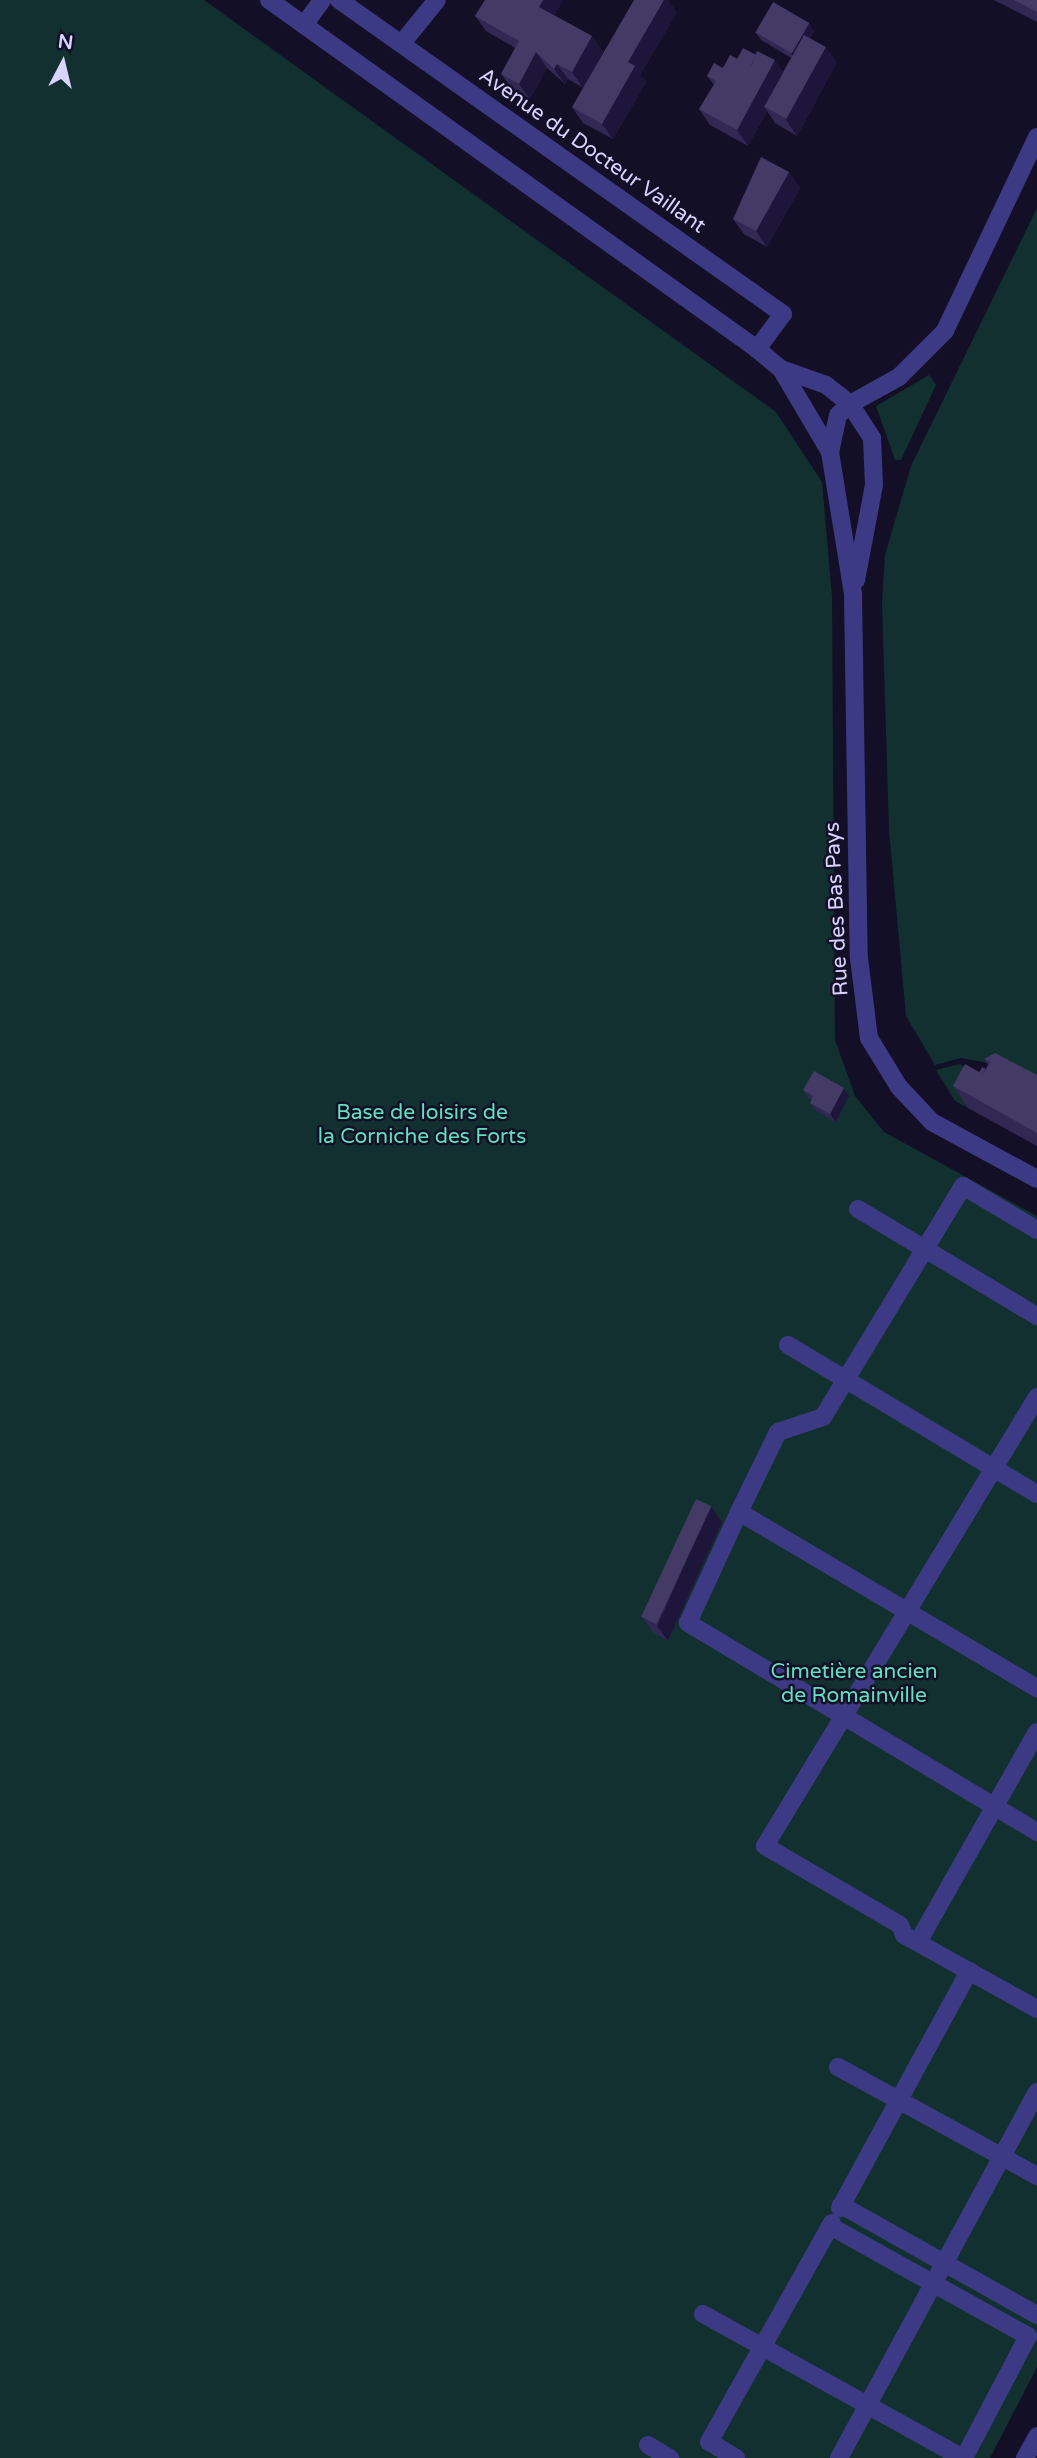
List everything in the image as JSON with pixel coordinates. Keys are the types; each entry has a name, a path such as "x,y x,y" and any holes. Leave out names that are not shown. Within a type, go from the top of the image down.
{"street":[{"path":"269,0 757,349 781,369 830,452"},
{"path":"304,24 321,0"},
{"name":"Avenue du Docteur Vaillant","path":"339,0 783,314 757,349"},
{"path":"402,43 437,0"},
{"path":"781,369 826,385 850,404 899,377 946,331 1037,136"},
{"name":"Rue des Bas Pays","path":"853,594 873,474 872,438 850,404 838,415 830,452 853,594 859,958 869,1038 899,1087 932,1122 1037,1179"},
{"path":"1037,1230 963,1186 823,1417 778,1432 688,1623 1037,1832"},
{"path":"858,1209 1037,1316"},
{"path":"788,1345 1037,1494"},
{"path":"1037,1397 765,1846 900,1925 904,1935 1037,2008"},
{"path":"739,1512 1037,1688"},
{"path":"918,1942 1037,1732"},
{"path":"736,2458 709,2442 764,2347 969,1971"},
{"path":"838,2067 1037,2176"},
{"path":"839,2458 1037,2092"},
{"path":"835,2216 943,2262 1037,2315"},
{"path":"703,2314 964,2458 1028,2336 932,2283 835,2216"},
{"path":"1025,2458 1037,2436"},
{"path":"648,2445 670,2458"}],"green space":[{"name":"Base de loisirs de la Corniche des Forts","path":"0,0 204,0 776,412 822,482 832,596 835,1040 855,1096 884,1132 1037,1216 1037,2367 990,2458 0,2458"},
{"path":"1037,208 1037,1081 999,1065 961,1058 935,1065 906,1016 889,830 882,603 885,555 911,466"},
{"path":"929,375 936,385 901,460 895,460 876,406"},
{"path":"960,1064 984,1081 968,1108 955,1101 936,1070"}],"building":[{"path":"485,0 543,0 539,7 592,36 572,72 557,64 554,69 536,52 519,84 501,74 519,41 475,16"},
{"path":"634,0 664,0 628,62 635,66 602,124 572,107"},
{"path":"1014,0 1037,0 1037,12"},
{"path":"773,2 809,23 792,53 756,32"},
{"path":"804,35 826,47 786,119 764,107"},
{"path":"743,48 756,55 750,67 737,59"},
{"path":"757,51 775,60 737,130 699,109 716,81 707,76 714,63 723,68 730,55 751,66"},
{"path":"761,157 789,172 756,231 733,219"},
{"path":"995,1053 1037,1075 1037,1133 953,1086 965,1064 983,1074 990,1062 984,1059"},
{"path":"814,1071 844,1088 830,1114 810,1103 813,1096 803,1090"},
{"path":"696,1499 711,1506 656,1624 641,1617"}],"park label":[{"name":"Cimetière ancien de Romainville","path":"854,1684"}]}
